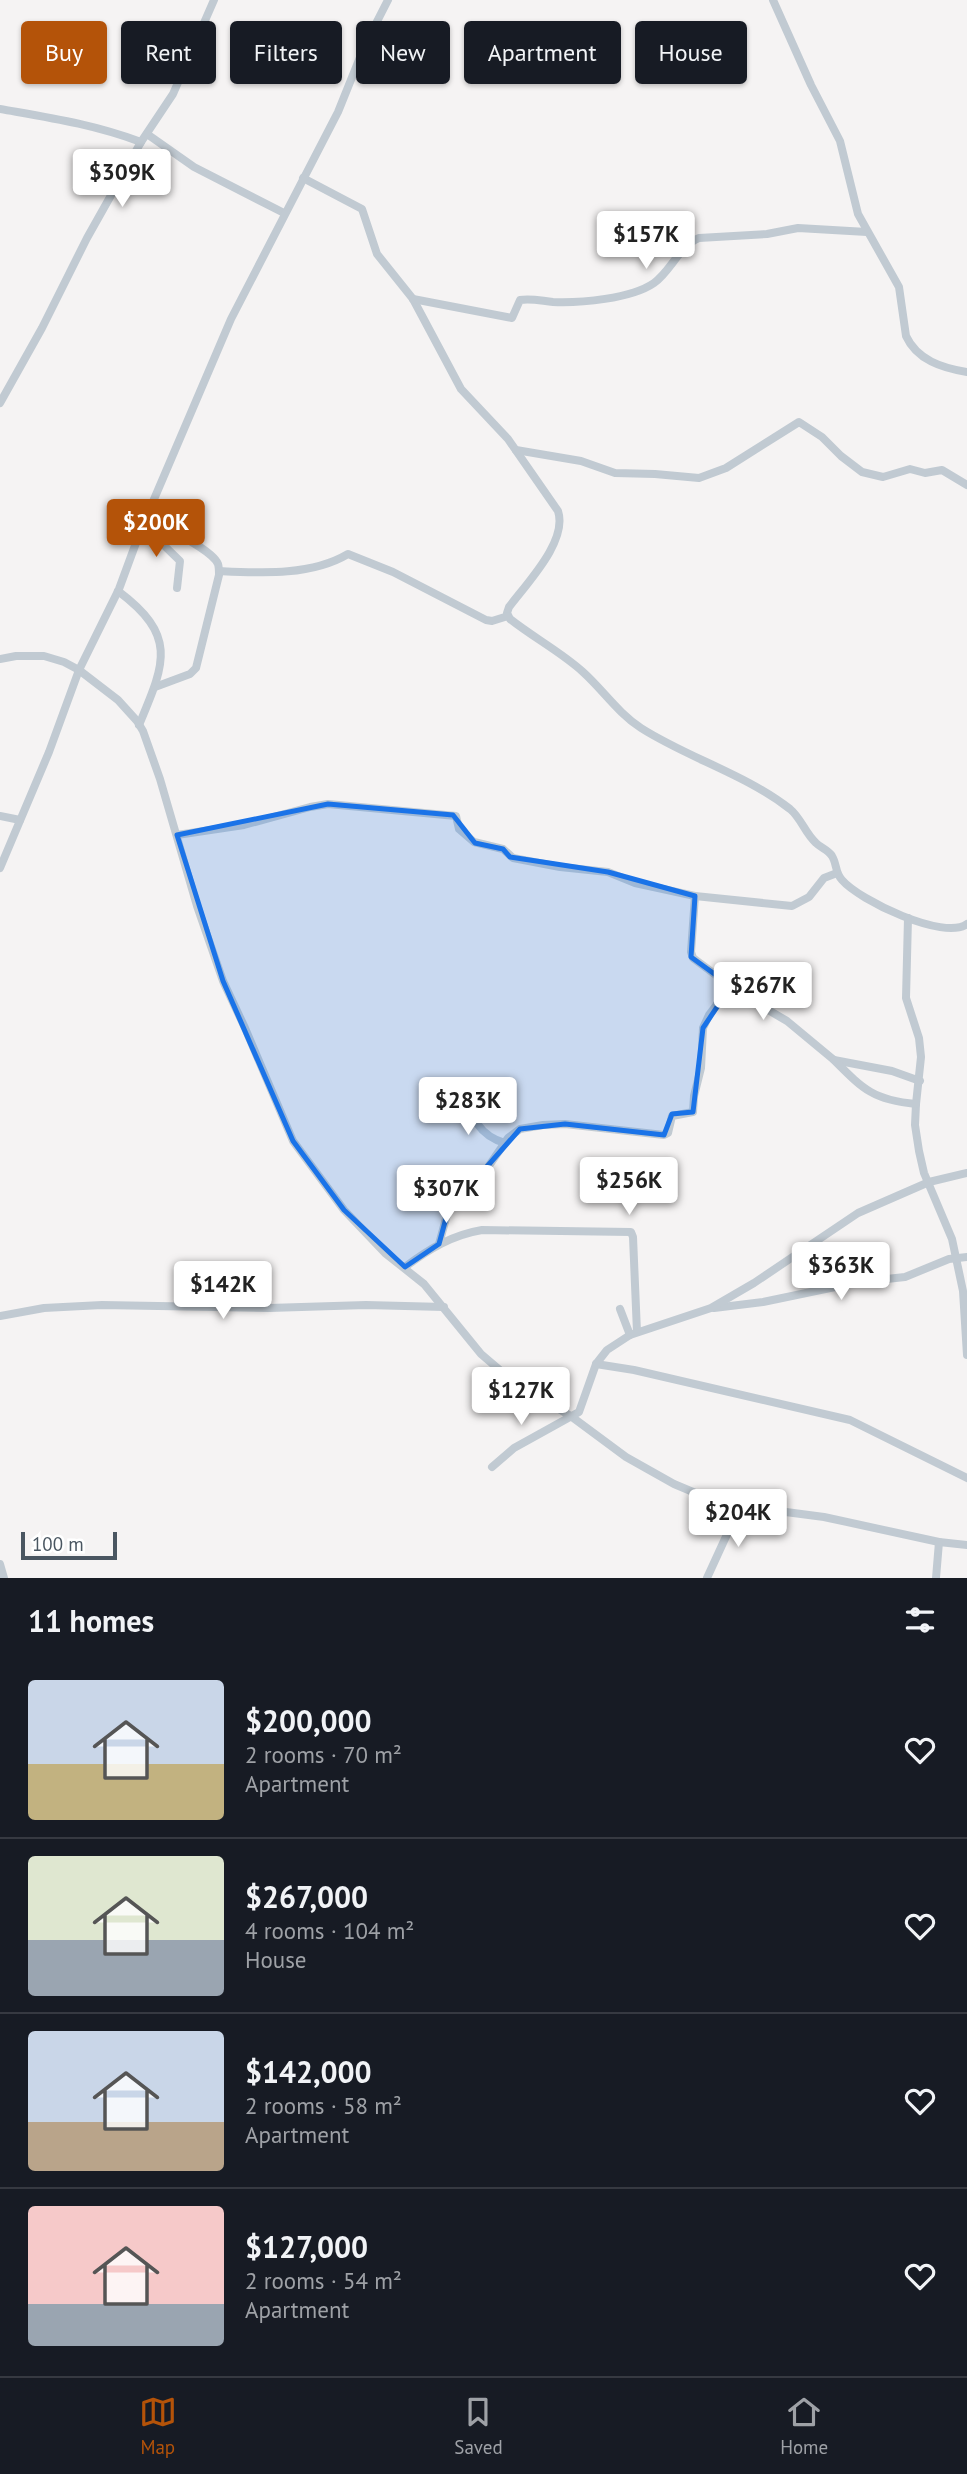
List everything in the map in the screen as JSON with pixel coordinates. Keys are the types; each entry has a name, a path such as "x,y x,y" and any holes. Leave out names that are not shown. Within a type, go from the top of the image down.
{"street":[{"path":"0,403 42,328 87,238 141,142 173,94 214,0"},
{"path":"0,868 79,670 118,591 231,319 338,112 365,45 388,0"},
{"path":"773,0 811,85 833,124 845,156 858,214 899,287 906,336 913,350 936,364 967,372"},
{"path":"0,109 77,122 141,142"},
{"path":"147,134 194,167 284,214"},
{"path":"303,178 362,209 377,254 414,299 461,389 474,405 497,425 558,510 561,520 552,547 509,607 508,616"},
{"path":"414,299 512,318 519,301 524,299 562,302 620,297 640,291 663,276 690,242 699,238 767,234 798,228 867,232"},
{"path":"516,450 581,461 615,473 699,478 726,468 799,422 822,437 862,472 883,477 910,469 926,473 943,470 967,485"},
{"path":"145,521 204,551 216,560 219,570 196,668 190,674 155,687"},
{"path":"145,521 180,561 177,588"},
{"path":"219,570 291,571 340,560 348,554 393,572 486,620 508,616"},
{"path":"118,591 138,607 158,633 162,652 155,687 139,725"},
{"path":"508,616 582,671 640,727 700,761 743,780 792,810 814,841 831,854 837,873 852,888 908,918 948,929 958,929 967,924"},
{"path":"0,659 44,656 64,662 118,700 139,725 148,743 197,906 223,981 293,1141 344,1210 385,1253 405,1267 444,1307 481,1354 501,1372 649,1471 705,1496 740,1506 824,1517 939,1542 967,1545"},
{"path":"177,835 244,825 328,804 453,815 458,818 459,829 474,842 503,849 513,858 608,872 635,883 695,896 792,906 809,897 824,878 837,873"},
{"path":"0,816 20,820"},
{"path":"695,896 691,956 731,986 787,1021 834,1060 858,1085 890,1101 916,1104"},
{"path":"908,918 906,998 921,1046 915,1125 919,1152 956,1257 963,1291 967,1354"},
{"path":"439,1244 448,1211 483,1177 505,1143 520,1129 565,1124 666,1135 672,1116 693,1112 701,1068 703,1028 709,1015 731,986"},
{"path":"834,1060 892,1071 920,1081"},
{"path":"451,1087 462,1089 471,1115 484,1134 505,1143"},
{"path":"711,1308 754,1283 858,1213 929,1182 967,1172"},
{"path":"405,1267 439,1244 468,1232 632,1232 633,1333"},
{"path":"492,1467 527,1440 572,1418 581,1409 596,1364 607,1350 633,1333 711,1308 763,1302 859,1282 905,1277 956,1257 967,1257"},
{"path":"0,1316 44,1308 103,1305 444,1307"},
{"path":"620,1309 633,1333"},
{"path":"596,1364 634,1370 850,1420 967,1478"},
{"path":"707,1578 740,1506"},
{"path":"936,1578 939,1542"},
{"path":"0,1564 5,1578"}],"highlighted area":[{"path":"328,804 453,815 475,843 503,849 510,857 608,872 695,896 691,957 731,986 703,1028 693,1112 672,1114 664,1135 565,1124 520,1129 448,1211 439,1244 405,1267 344,1210 293,1141 223,981 177,835"}]}
